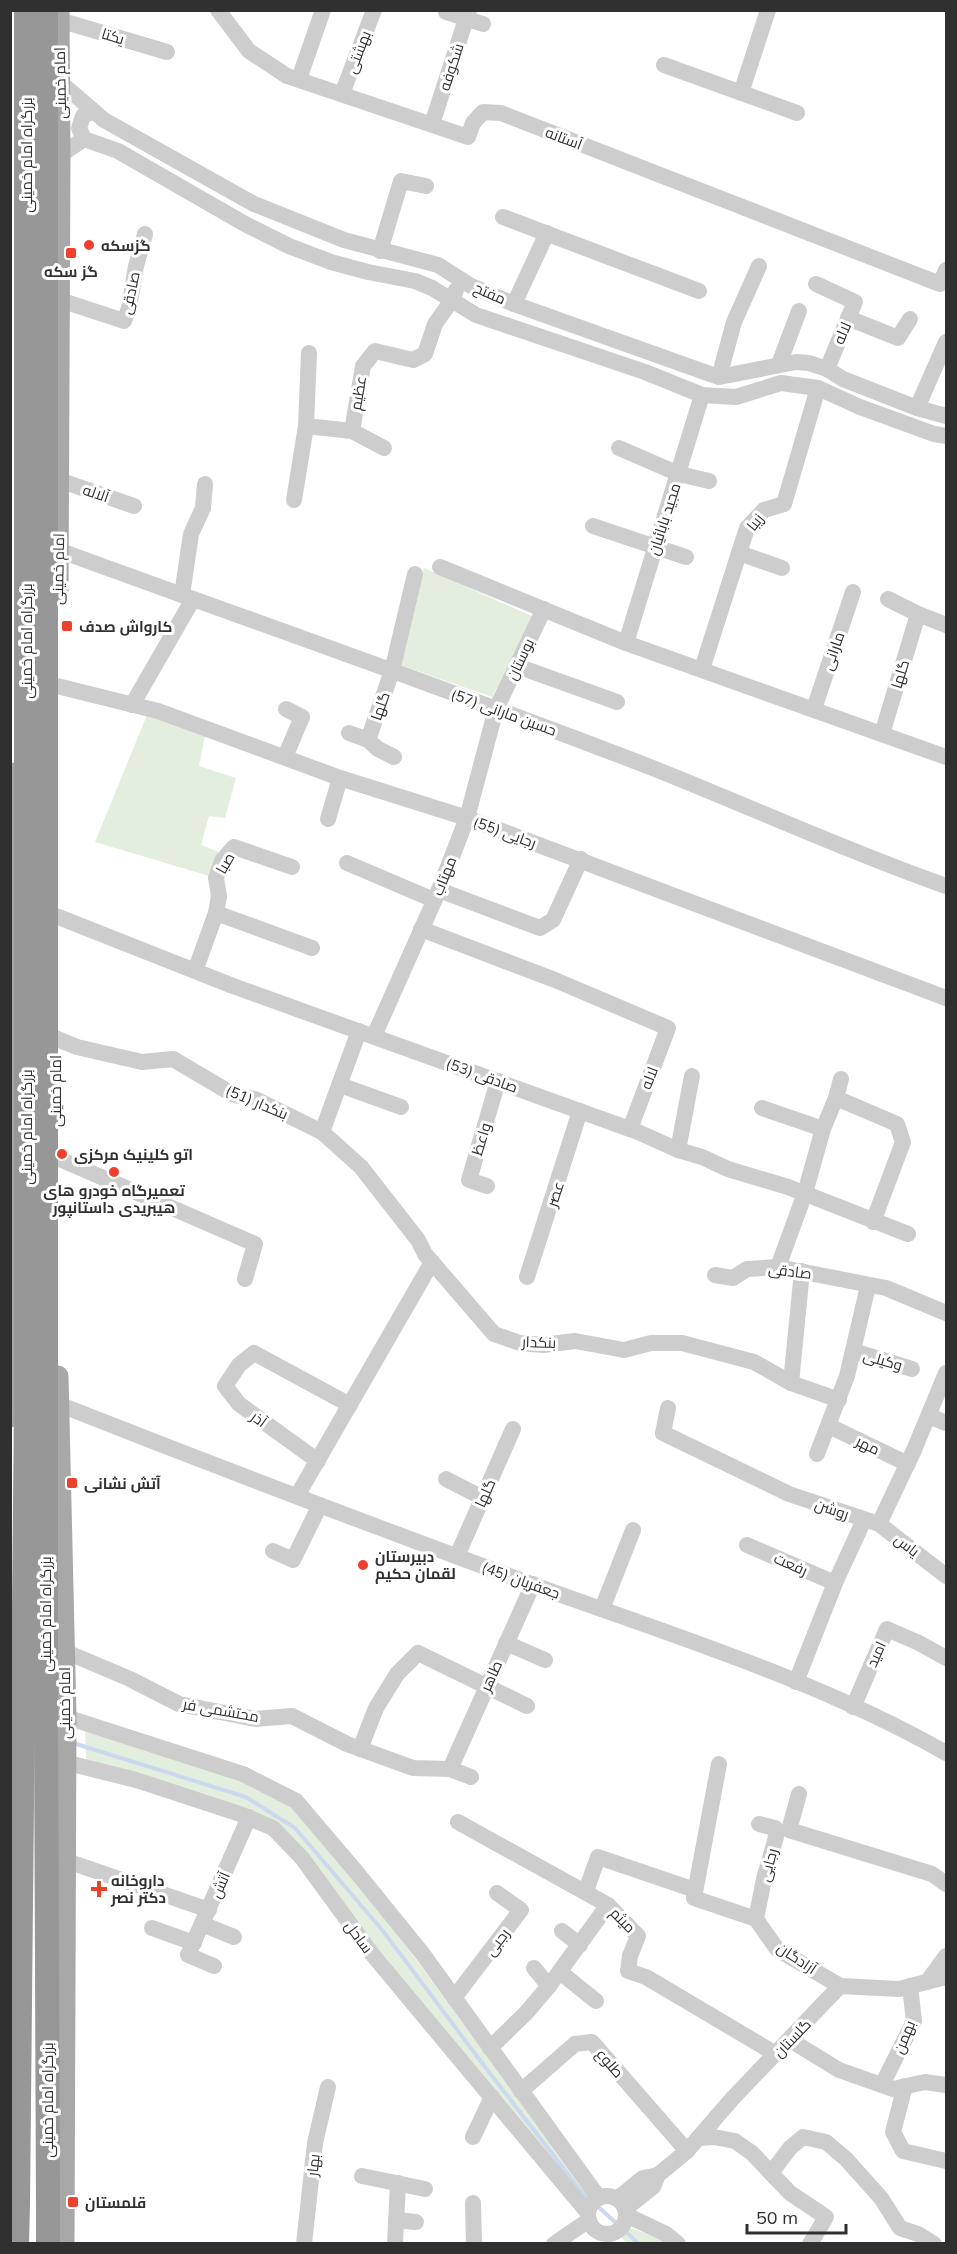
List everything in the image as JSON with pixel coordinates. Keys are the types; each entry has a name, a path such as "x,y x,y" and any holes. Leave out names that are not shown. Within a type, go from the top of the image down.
{"highway":[{"name":"بزرگراه امام خمینی","path":"17,2244 26,1405 26,10"},
{"name":"بزرگراه امام خمینی","path":"48,2244 45,1686 54,14"}],"main road":[{"path":"10,1417 13,1280 14,10"},
{"name":"امام خمینی","path":"54,14 60,82 55,1157 58,1404 66,1717 64,1762 64,2244"},
{"path":"13,1280 56,1283"},
{"path":"10,1887 23,1893 36,1894 57,1888 64,1881"},
{"path":"10,1903 31,1898 44,1900 55,1905 64,1914"}],"street":[{"name":"آستانه","path":"218,10 249,51 287,76 468,137 473,123 483,112 501,113 943,277"},
{"path":"299,80 323,10"},
{"name":"بهشتی","path":"342,94 374,10"},
{"path":"741,93 768,10"},
{"path":"446,12 473,18"},
{"name":"یکتا","path":"54,14 167,52"},
{"name":"شکوفه","path":"432,124 473,18"},
{"path":"664,65 797,113"},
{"name":"مفتح","path":"60,82 104,120 158,152 254,204 333,236 380,251 438,265 480,290 514,304 604,334 692,369 719,377 779,364 809,363 917,408 946,416"},
{"path":"60,155 84,139 79,128 83,116 93,111"},
{"name":"مفتح","path":"84,139 118,151 245,224 289,246 331,262 415,281 476,315 645,372 702,395 736,397 781,383 818,388 934,434 946,436"},
{"path":"380,251 401,182 426,186"},
{"path":"503,217 699,291"},
{"path":"514,304 547,233"},
{"name":"صادقی","path":"60,300 124,321 129,308 136,266 145,234"},
{"path":"719,377 734,322 759,266"},
{"name":"عظیم","path":"351,431 363,366 375,351 414,360 424,354 435,324 452,300 460,278"},
{"name":"لاله","path":"816,284 855,302 827,369"},
{"path":"779,364 800,311"},
{"path":"848,318 898,338 910,319"},
{"path":"917,408 946,342"},
{"path":"294,500 306,426 309,353"},
{"name":"زیبا","path":"702,669 747,528 764,510 784,504 818,388"},
{"name":"مجید بابائیان","path":"626,643 702,395"},
{"path":"306,426 351,431 384,448"},
{"path":"619,448 679,474 710,481"},
{"name":"آلاله","path":"59,480 134,506"},
{"path":"132,705 187,597 191,534 203,508 205,484"},
{"path":"593,526 686,557"},
{"name":"حسین مارانی (57)","path":"58,550 496,709 651,768 903,871 946,886"},
{"path":"739,553 782,568"},
{"path":"440,567 626,643 946,757"},
{"name":"گلها","path":"368,740 392,671 415,574"},
{"name":"مارانی","path":"814,709 853,592"},
{"path":"888,599 946,625"},
{"name":"بوستان","path":"496,709 544,609"},
{"name":"گلها","path":"882,734 918,614"},
{"path":"517,666 617,702"},
{"name":"رجایی (55)","path":"57,686 158,711 340,778 467,818 946,998"},
{"path":"285,758 303,717 286,709"},
{"name":"مهتاب","path":"322,1132 340,1085 422,929 437,895 467,818 496,709"},
{"path":"349,733 368,740 378,749 394,757"},
{"path":"328,819 340,778"},
{"name":"صبا","path":"195,971 216,913 219,896 216,879 222,861 234,847 292,867"},
{"path":"347,863 540,928 553,920 581,859"},
{"path":"216,913 312,948"},
{"name":"صادقی (53)","path":"56,916 195,971 630,1129 678,1150 805,1193 908,1234"},
{"name":"لاله","path":"422,929 555,980 668,1028 630,1129"},
{"name":"بنکدار (51)","path":"56,1038 77,1047 142,1062 173,1059 234,1095 255,1099 322,1132"},
{"path":"678,1150 692,1076"},
{"path":"778,1267 805,1193 823,1130 841,1079"},
{"name":"واعظ","path":"487,1186 469,1180 498,1081"},
{"path":"340,1085 401,1107"},
{"path":"836,1098 897,1124 903,1142 873,1221"},
{"path":"762,1107 823,1130"},
{"name":"عصر","path":"527,1277 580,1111"},
{"name":"بنکدار","path":"322,1132 361,1167 418,1240 425,1254 494,1334 511,1340 543,1345 575,1341 624,1350 651,1343 682,1343 754,1362 791,1383 839,1400"},
{"path":"55,1157 255,1244 245,1279"},
{"path":"297,1496 432,1262"},
{"name":"صادقی","path":"715,1275 733,1278 747,1269 778,1267 886,1288 946,1313"},
{"path":"791,1383 802,1271"},
{"path":"817,1454 839,1400 868,1286"},
{"name":"وکیلی","path":"853,1351 912,1369"},
{"name":"آذر","path":"318,1461 239,1404 225,1386 239,1365 254,1353 350,1405"},
{"path":"872,1522 908,1464 946,1373"},
{"name":"جعفریان (45)","path":"58,1404 320,1505 763,1668 904,1728 946,1753"},
{"name":"روشن","path":"668,1408 663,1433 789,1494 872,1522 835,1583 796,1682"},
{"path":"928,1416 946,1423"},
{"name":"مهر","path":"829,1426 908,1464"},
{"name":"گلها","path":"457,1556 513,1429"},
{"path":"446,1479 483,1498"},
{"path":"273,1551 293,1560 320,1505"},
{"name":"یاس","path":"872,1522 946,1576"},
{"path":"602,1609 633,1530"},
{"name":"رفعت","path":"747,1545 835,1583"},
{"name":"طاهر","path":"450,1768 533,1584"},
{"name":"امید","path":"853,1707 887,1629 946,1658"},
{"path":"506,1644 545,1660"},
{"name":"محتشمی فر","path":"64,1651 130,1679 179,1704 255,1719 292,1716 347,1744 413,1768 450,1768"},
{"path":"360,1749 376,1708 397,1674 418,1653 527,1706"},
{"path":"66,1717 243,1774 296,1801 422,1953 599,2198"},
{"name":"ساحل","path":"64,1762 136,1780 249,1817 273,1828 302,1858 372,1954 589,2217 591,2225 606,2238 622,2226 623,2208 653,2187 658,2175"},
{"path":"694,1894 718,1764"},
{"path":"450,1768 471,1777"},
{"path":"799,1794 789,1830 932,1874 946,1884"},
{"name":"آتش","path":"64,1860 205,1917 249,1817"},
{"name":"میثم","path":"458,1822 608,1905 638,1936 630,1956 628,1971 646,1977 776,2054"},
{"name":"رجایی","path":"756,1919 776,1837 775,1828 759,1824"},
{"path":"586,1891 598,1857 756,1919"},
{"name":"رجبی","path":"454,1998 521,1910 497,1893"},
{"path":"490,2048 526,2013 549,1986 608,1905"},
{"path":"191,1949 205,1917 234,1937"},
{"name":"آزادگان","path":"756,1919 777,1949 840,1986"},
{"path":"152,1928 191,1949 214,1965"},
{"path":"562,1931 580,1945"},
{"path":"927,1982 946,1956"},
{"path":"534,1968 549,1986"},
{"path":"560,1972 596,2001"},
{"path":"840,1986 899,1989 946,1977"},
{"name":"گلستان","path":"658,2175 687,2151 732,2099 840,1986"},
{"name":"بهمن","path":"882,2085 914,2021 910,1986"},
{"path":"790,2040 840,2070 893,2089 925,2082 946,2085"},
{"name":"طلوع","path":"521,2091 574,2044 592,2042 687,2151"},
{"path":"904,2086 892,2132 903,2151 946,2161"},
{"name":"بهار","path":"304,2244 315,2143 328,2087"},
{"path":"473,2137 492,2097"},
{"path":"771,2173 790,2148 803,2137 826,2142 846,2159 881,2198 900,2228 918,2234 934,2244"},
{"path":"698,2138 735,2141 752,2153 790,2193 826,2217 810,2244"},
{"path":"362,2176 425,2189"},
{"path":"394,2244 398,2182"},
{"path":"554,2244 589,2217 594,2202 599,2198 611,2196 623,2208 678,2244"},
{"path":"473,2203 474,2244"},
{"path":"396,2220 416,2222"}],"green space":[{"path":"424,568 534,617 492,697 400,665"},
{"path":"147,715 205,736 199,766 236,778 225,818 209,816 201,845 219,852 209,876 95,842"},
{"path":"85,1731 239,1779 292,1806 393,1928 588,2194 585,2202 282,1830 86,1760"},
{"path":"632,2228 668,2243 626,2243 620,2235"}],"waterway":[{"path":"73,1743 246,1797 295,1828 383,1931 581,2191 639,2244"}],"place":[{"name":"گزسکه","path":"89,245"},
{"name":"گز سکه","path":"71,253"},
{"name":"کارواش صدف","path":"67,626"},
{"name":"اتو کلینیک مرکزی","path":"62,1154"},
{"name":"تعمیرگاه خودرو های هیبریدی داستانپور","path":"114,1172"},
{"name":"آتش نشانی","path":"72,1483"},
{"name":"دبیرستان لقمان حکیم","path":"363,1565"},
{"name":"داروخانه دکتر نصر","path":"99,1889"},
{"name":"قلمستان","path":"73,2202"}]}
